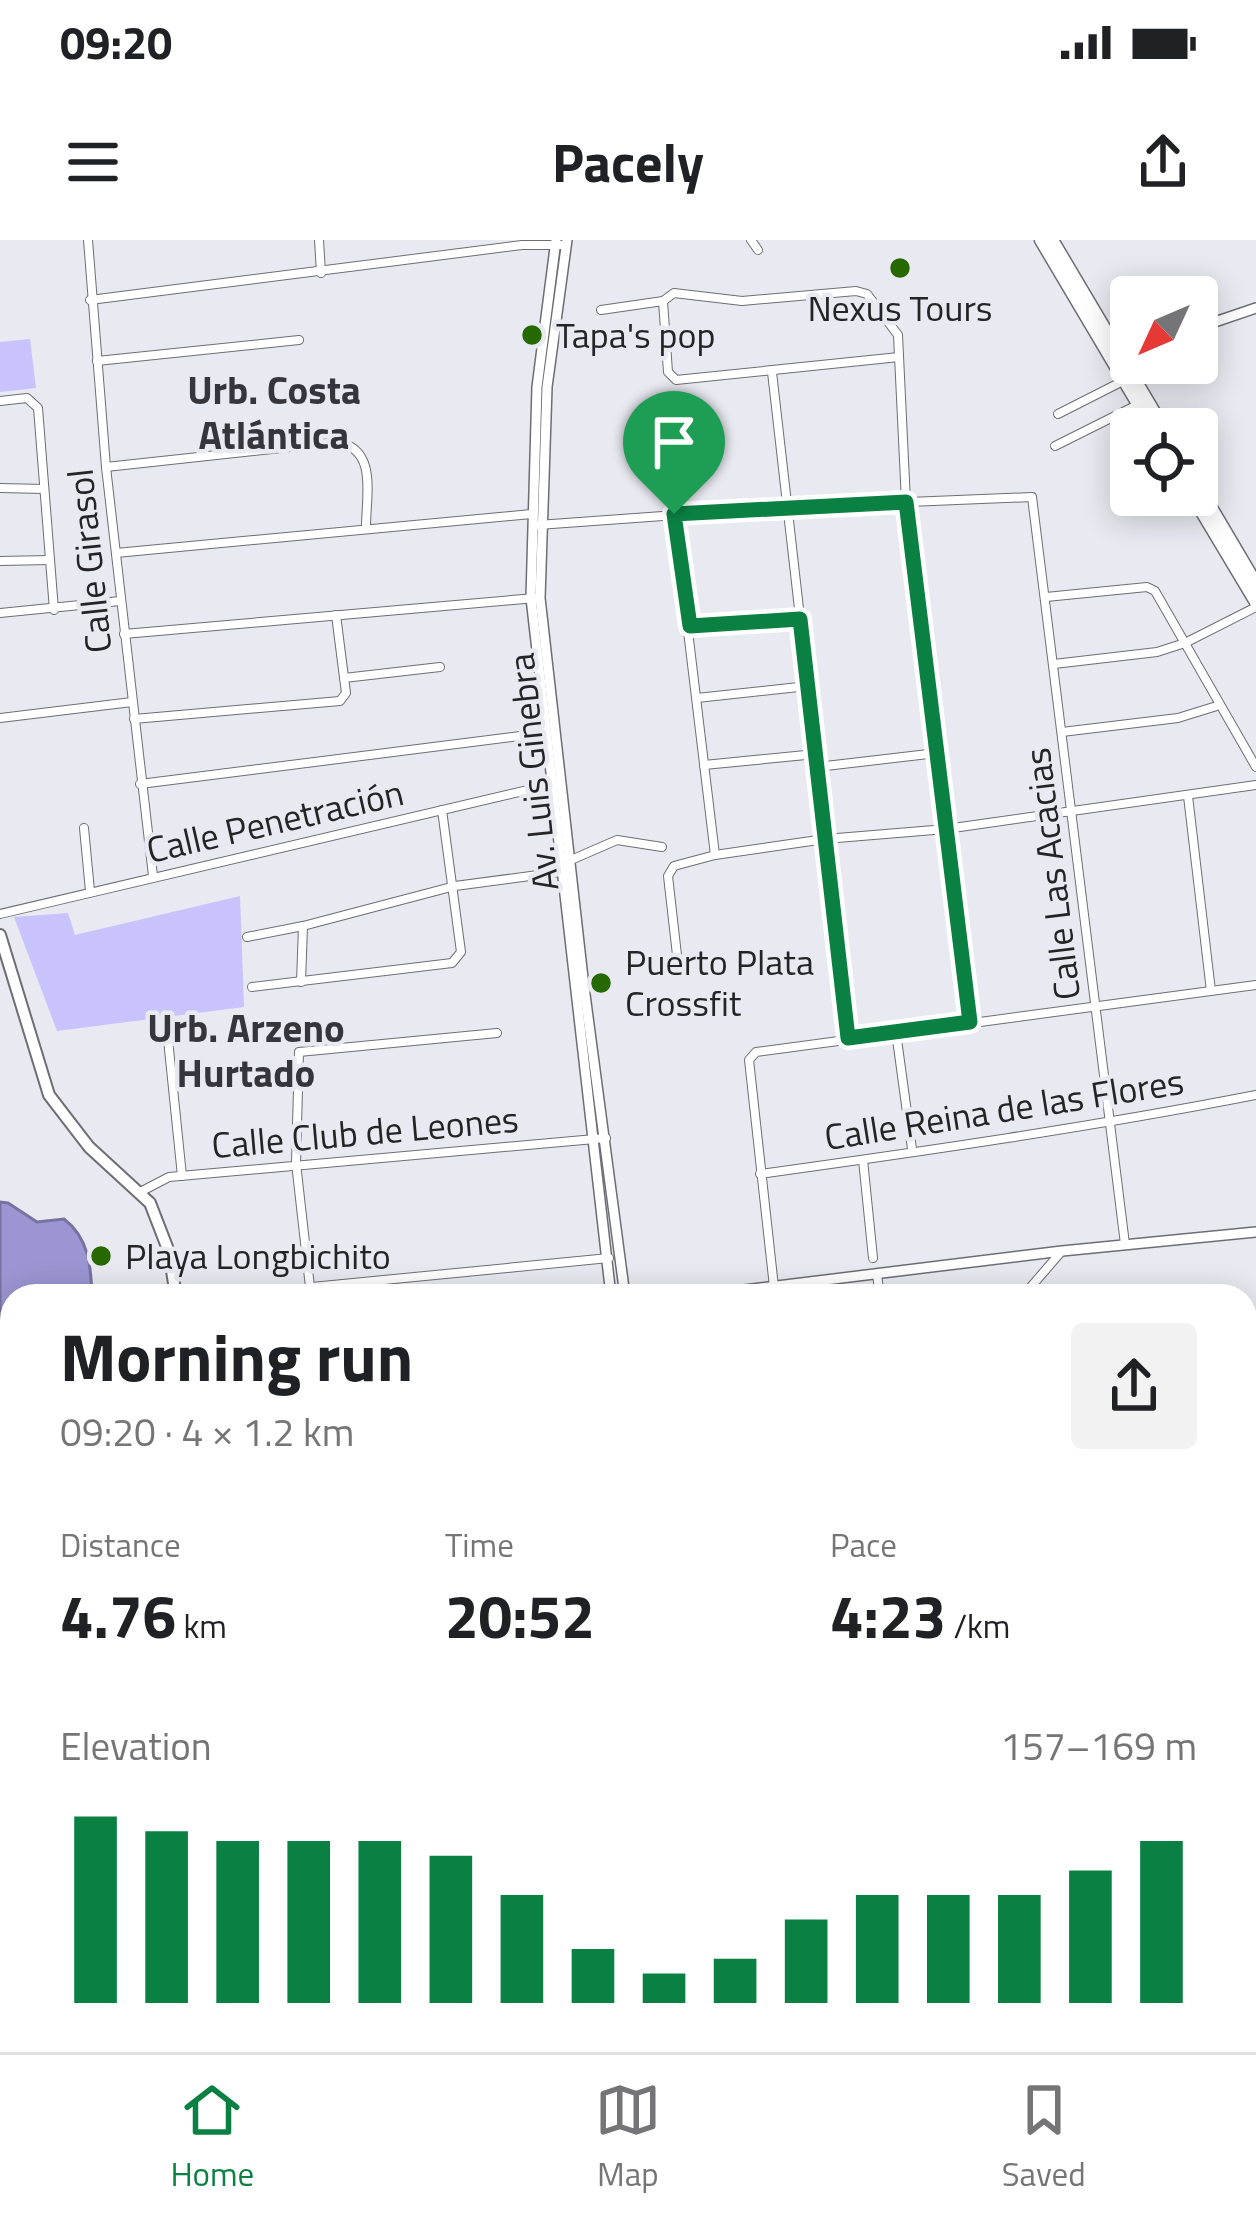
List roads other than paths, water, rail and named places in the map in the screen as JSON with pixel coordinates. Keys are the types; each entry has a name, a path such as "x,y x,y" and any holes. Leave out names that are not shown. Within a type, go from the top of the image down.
{"main road":[{"path":"1041,240 1110,341"},
{"path":"1052,240 1110,338"},
{"path":"1126,384 1140,408"},
{"path":"1204,516 1256,604"},
{"path":"1216,516 1254,579"},
{"path":"0,934 49,1096 89,1147 142,1191 164,1234 174,1284"}],"street":[{"name":"Calle Girasol","path":"88,240 106,467 153,876"},
{"path":"319,240 321,273"},
{"path":"752,240 758,250"},
{"path":"90,300 522,243 561,242"},
{"name":"Av. Luis Ginebra","path":"561,242 537,387 536,598 544,733 571,860 601,1139 609,1284"},
{"path":"601,310 663,301 674,293 742,301 856,291 867,294 898,335 906,502 970,1022"},
{"path":"663,301 670,378 898,357"},
{"path":"1218,321 1256,308"},
{"path":"97,361 299,340"},
{"path":"772,372 848,1038"},
{"path":"1058,414 1116,384"},
{"path":"0,401 27,398 38,409 54,610"},
{"path":"1055,446 1138,404"},
{"path":"106,467 350,444 358,449 367,468 366,527"},
{"path":"0,488 44,489"},
{"name":"Calle Las Acacias","path":"906,502 1032,497 1125,1244"},
{"path":"116,553 366,527 906,502"},
{"path":"674,514 715,855"},
{"path":"0,561 50,560"},
{"path":"1046,597 1147,587 1160,596 1256,767"},
{"path":"124,634 536,598"},
{"name":"Av. Luis Ginebra","path":"536,598 557,784 560,872 623,1284"},
{"path":"0,614 120,601"},
{"path":"1054,664 1157,652 1185,643 1256,604"},
{"path":"134,719 345,698 336,615"},
{"path":"690,626 800,619"},
{"path":"344,678 440,667"},
{"path":"697,698 808,686"},
{"path":"0,718 132,702"},
{"path":"1062,732 1178,718 1220,705"},
{"path":"140,784 544,733"},
{"path":"704,765 816,754"},
{"path":"817,767 937,754"},
{"name":"Calle Penetración","path":"0,914 557,784"},
{"path":"677,955 668,876 674,866 715,855 825,839 946,829 1256,785"},
{"path":"1188,796 1211,991"},
{"path":"252,987 452,963 461,952 442,810"},
{"path":"84,828 90,891"},
{"path":"571,860 617,840 662,847"},
{"path":"248,937 455,886 560,872"},
{"path":"301,982 303,926"},
{"path":"773,1284 751,1055 1256,985"},
{"path":"166,1021 182,1176"},
{"path":"896,1032 912,1149"},
{"path":"310,1284 296,1163 299,1052 497,1033"},
{"name":"Calle Reina de las Flores","path":"760,1174 1110,1124 1256,1095"},
{"name":"Calle Club de Leones","path":"142,1191 170,1177 601,1139"},
{"path":"862,1160 873,1258"},
{"path":"822,1284 1063,1251 1256,1232"},
{"path":"1034,1284 1063,1251"},
{"path":"380,1284 620,1258"},
{"path":"877,1275 878,1284"}],"place":[{"name":"Nexus Tours","path":"900,268"},
{"name":"Tapa's pop","path":"532,335"},
{"name":"Puerto Plata Crossfit","path":"601,983"},
{"name":"Playa Longbichito","path":"101,1256"}],"district":[{"name":"Urb. Costa Atlántica","path":"274,412"},
{"name":"Urb. Arzeno Hurtado","path":"246,1050"}]}
